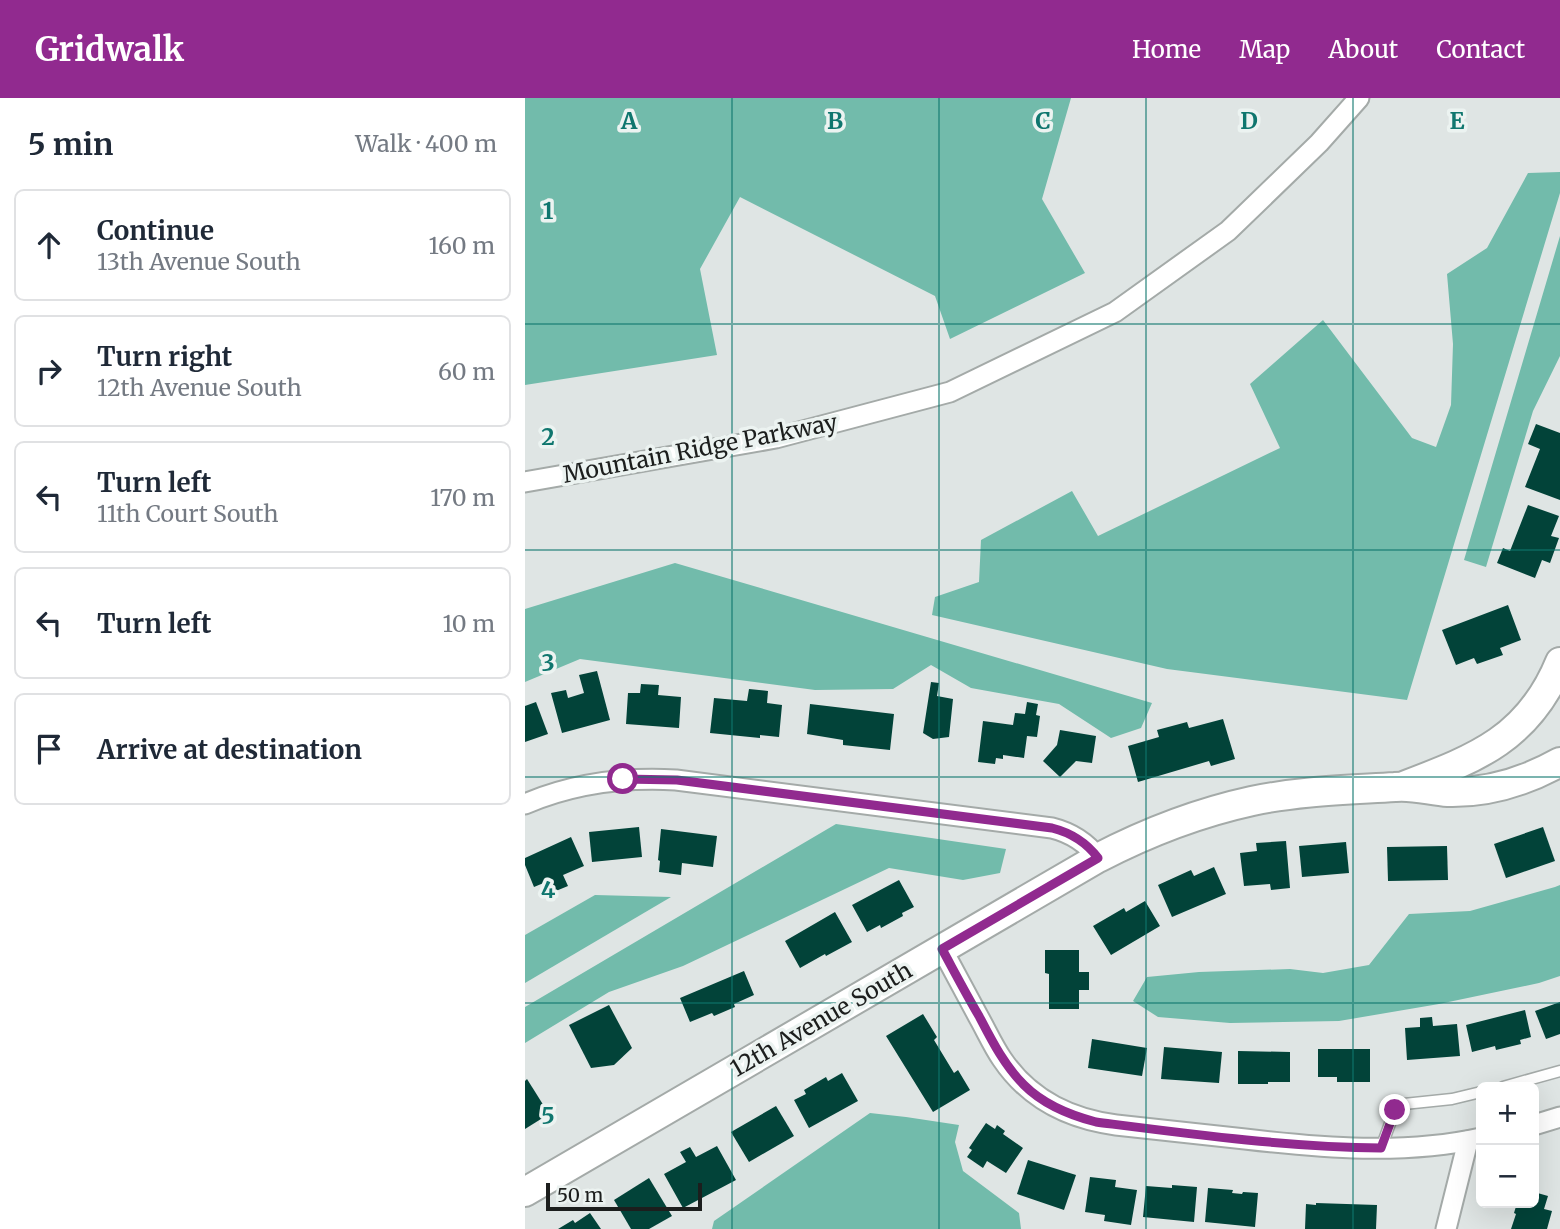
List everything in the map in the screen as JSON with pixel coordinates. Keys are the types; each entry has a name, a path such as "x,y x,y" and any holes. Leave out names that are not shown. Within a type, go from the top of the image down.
{"street":[{"name":"Mountain Ridge Parkway","path":"525,482 776,438 950,392 1115,312 1228,231 1319,143 1359,98"},
{"name":"12th Avenue South","path":"1403,786 1458,766 1496,744 1529,714 1543,695 1560,662"},
{"name":"12th Avenue South","path":"525,1192 1098,858 1139,837 1205,813 1254,800 1305,793 1403,786 1448,792 1490,788 1525,779 1560,762"},
{"path":"525,804 550,794 597,782 623,779 677,780 1052,828 1077,837 1098,858"},
{"path":"942,949 1002,1059 1025,1086 1057,1108 1076,1117 1106,1124 1332,1147 1425,1146 1475,1140 1446,1229"},
{"path":"1539,1123 1560,1117"}],"lane":[{"path":"1521,1082 1560,1071"},
{"path":"1381,1148 1395,1110 1404,1104 1452,1099 1476,1093"}],"green space":[{"path":"525,98 1071,98 1042,199 1085,273 950,339 935,296 740,197 700,269 717,355 525,385"},
{"path":"1560,172 1560,193 1407,700 1167,669 932,615 935,597 979,582 981,540 1072,491 1098,536 1280,448 1250,384 1323,320 1412,438 1436,447 1451,405 1453,344 1447,274 1487,248 1528,173"},
{"path":"1560,236 1560,356 1533,411 1486,567 1464,560"},
{"path":"675,563 1152,703 1141,728 1111,738 1059,704 971,688 931,665 893,689 815,690 580,659 525,682 525,609"},
{"path":"836,824 1006,849 1000,873 963,880 889,868 683,966 609,992 525,1043 525,1007"},
{"path":"1560,885 1560,976 1539,983 1339,1021 1230,1023 1158,1017 1133,1001 1147,977 1290,969 1323,973 1369,965 1409,914 1470,911"},
{"path":"595,895 671,897 525,983 525,935"},
{"path":"870,1113 959,1125 955,1142 963,1171 1019,1213 1021,1229 712,1229 714,1221"}],"building":[{"path":"1536,424 1560,433 1560,500 1525,487 1540,449 1528,444"},
{"path":"1528,505 1559,516 1551,536 1559,538 1550,563 1542,560 1535,578 1497,563 1503,548 1510,551"},
{"path":"1508,605 1521,640 1500,648 1503,655 1477,664 1474,658 1456,665 1442,630"},
{"path":"597,671 610,720 562,733 551,693 566,690 568,698 584,693 579,675"},
{"path":"931,682 939,683 937,696 953,699 949,737 933,739 923,733"},
{"path":"641,684 659,685 658,695 681,697 679,728 626,724 628,693 640,693"},
{"path":"749,689 768,691 767,703 782,705 779,737 710,733 714,698 747,701"},
{"path":"536,702 548,734 525,742 525,706"},
{"path":"1027,702 1038,704 1036,715 1040,716 1037,737 1027,736 1024,758 1003,755 1003,759 996,758 995,764 978,762 983,721 1013,725 1015,713 1025,714"},
{"path":"810,704 894,714 890,750 843,745 843,740 807,734"},
{"path":"1223,719 1235,759 1211,766 1209,761 1138,782 1128,746 1159,737 1157,730 1187,722 1189,728"},
{"path":"1060,730 1096,736 1092,763 1076,761 1060,777 1043,761 1057,745"},
{"path":"639,827 642,857 592,862 589,832"},
{"path":"1543,827 1555,861 1506,878 1494,844"},
{"path":"661,829 717,836 713,867 682,863 681,875 659,872"},
{"path":"571,837 584,866 563,875 568,886 551,893 546,882 534,887 525,858"},
{"path":"1286,841 1290,888 1271,890 1270,884 1244,886 1240,853 1257,851 1256,843"},
{"path":"1346,842 1349,873 1302,877 1299,846"},
{"path":"1447,846 1448,880 1388,881 1387,847"},
{"path":"1214,867 1226,894 1172,917 1158,885 1191,870 1194,876"},
{"path":"899,880 914,907 881,928 880,925 867,932 852,905"},
{"path":"1145,901 1160,926 1111,955 1093,926 1124,908 1126,912"},
{"path":"835,912 852,942 800,968 785,941"},
{"path":"1045,950 1079,950 1079,972 1089,972 1089,990 1079,990 1079,1009 1049,1009 1049,974 1045,973"},
{"path":"744,971 754,995 714,1016 712,1013 690,1022 680,998"},
{"path":"1560,1002 1560,1034 1546,1039 1535,1011"},
{"path":"609,1005 632,1048 614,1065 591,1068 569,1025"},
{"path":"1525,1010 1531,1037 1520,1040 1521,1044 1496,1050 1495,1046 1472,1052 1466,1025"},
{"path":"923,1014 937,1037 934,1040 954,1073 958,1070 970,1090 933,1112 886,1036"},
{"path":"1432,1017 1433,1026 1457,1024 1460,1056 1407,1060 1405,1028 1420,1027 1420,1018"},
{"path":"1092,1039 1147,1048 1142,1076 1088,1068"},
{"path":"1164,1047 1222,1052 1219,1083 1161,1079"},
{"path":"1318,1049 1370,1049 1370,1082 1337,1082 1337,1077 1318,1077"},
{"path":"1238,1051 1290,1052 1290,1082 1238,1084"},
{"path":"842,1073 858,1101 809,1128 794,1100 806,1094 804,1090 826,1077 828,1081"},
{"path":"527,1079 549,1114 525,1129 525,1081"},
{"path":"776,1106 794,1136 749,1162 731,1132"},
{"path":"986,1123 995,1129 997,1125 1005,1131 1003,1134 1023,1148 1006,1173 987,1161 983,1168 967,1157 972,1150 969,1148"},
{"path":"717,1146 736,1180 683,1208 664,1174 686,1162 680,1152 690,1147 696,1157"},
{"path":"1028,1160 1076,1175 1064,1210 1017,1194"},
{"path":"1090,1177 1116,1180 1115,1187 1137,1190 1131,1225 1104,1221 1105,1215 1085,1212"},
{"path":"649,1178 672,1216 649,1229 631,1229 614,1200"},
{"path":"1172,1185 1197,1187 1194,1222 1143,1217 1146,1186 1172,1188"},
{"path":"1208,1188 1233,1190 1232,1193 1242,1194 1258,1193 1255,1227 1205,1222"},
{"path":"1539,1193 1548,1196 1544,1209 1552,1211 1547,1229 1511,1229 1516,1214 1516,1208 1539,1208"},
{"path":"1306,1204 1377,1205 1376,1229 1305,1229"},
{"path":"590,1213 601,1229 558,1229 573,1220 575,1223"}],"route":[{"path":"623,779 677,780 1052,828 1077,837 1098,858 942,949 1002,1059 1013,1073 1039,1097 1076,1117 1096,1122 1284,1143 1381,1148 1395,1110"}]}
